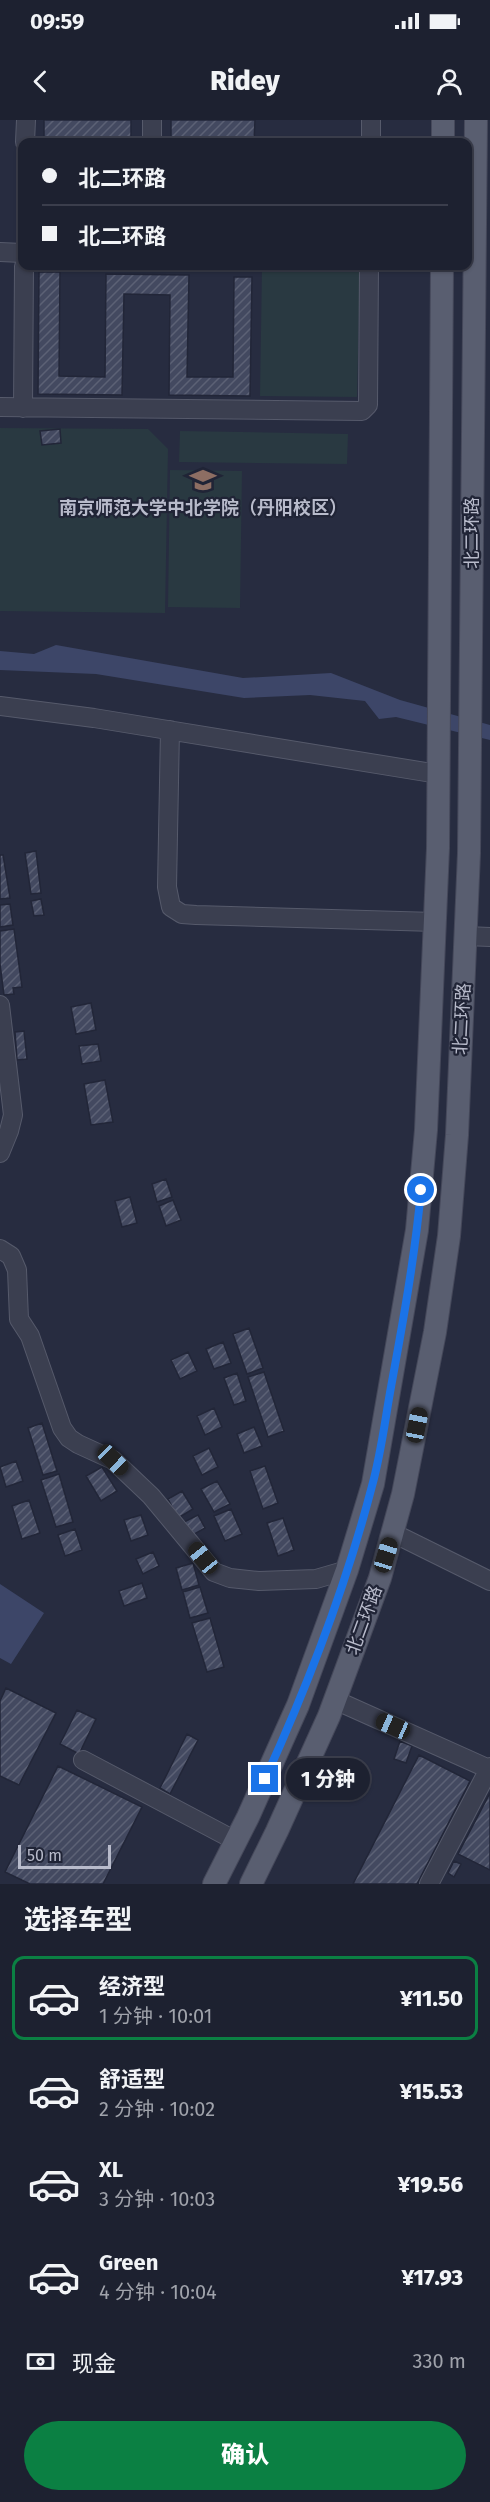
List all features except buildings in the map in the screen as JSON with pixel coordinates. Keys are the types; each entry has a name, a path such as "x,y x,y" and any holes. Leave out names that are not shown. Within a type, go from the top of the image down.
{"main road":[{"path":"443,120 443,138"},
{"name":"北二环路","path":"250,1884 277,1831 335,1700 380,1578 393,1533 435,1332 449,1236 457,1135 466,936 482,369 482,223 476,120"},
{"name":"北二环路","path":"214,1884 298,1705 347,1570 375,1472 417,1230 426,1130 438,774 442,270"},
{"path":"441,365 482,369"},
{"path":"434,927 466,936"},
{"path":"361,1523 393,1533"}],"street":[{"path":"26,120 26,138"},
{"path":"152,120 152,138"},
{"path":"371,120 371,138"},
{"path":"0,252 18,253"},
{"path":"23,408 24,270"},
{"path":"0,407 362,411 368,405 369,270"},
{"path":"0,706 170,730 438,774"},
{"path":"170,730 167,887 171,907 182,914 434,927"},
{"path":"466,936 490,937"},
{"path":"0,1005 13,1115 0,1153"},
{"path":"0,1249 11,1256 17,1270 19,1319 30,1336 62,1428 69,1438 113,1460 151,1496 214,1572 230,1578 260,1581 316,1579 347,1570"},
{"path":"393,1533 490,1581"},
{"path":"335,1700 490,1768 429,1884"},
{"path":"83,1760 236,1841"}],"shaded area":[{"path":"262,270 360,270 357,397 260,396"},
{"path":"0,428 148,429 168,449 165,613 0,611"},
{"path":"180,431 348,434 347,464 179,462"},
{"path":"170,470 242,471 240,608 168,607"}],"water":[{"path":"56,645 243,678 331,673 400,700 490,725 490,740 396,717 379,719 365,701 310,695 244,698 96,674 0,670 0,651 34,654"},
{"path":"0,1584 44,1613 11,1664 0,1658"}],"place":[{"name":"南京师范大学中北学院（丹阳校区）","path":"203,480"}],"route":[{"path":"265,1779 298,1705 347,1570 373,1484 403,1321 421,1190"}]}
